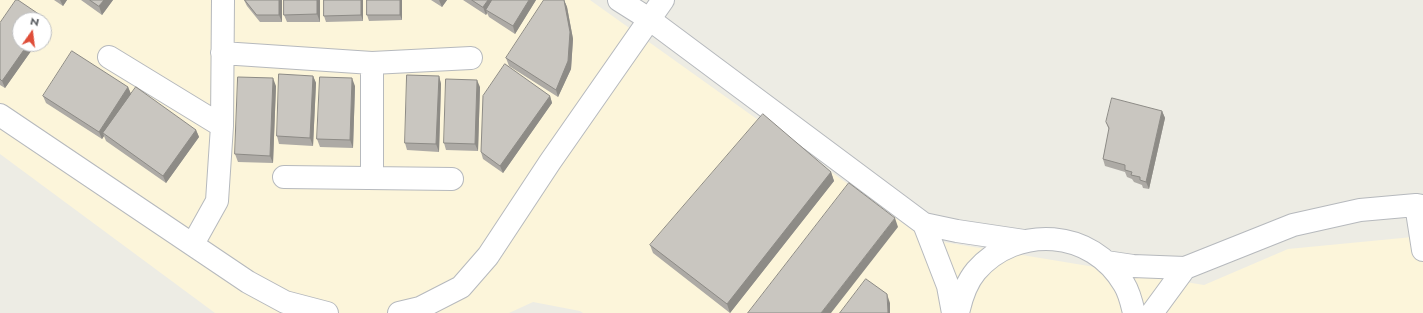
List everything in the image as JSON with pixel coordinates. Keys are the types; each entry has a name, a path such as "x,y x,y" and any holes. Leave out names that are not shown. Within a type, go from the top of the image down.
{"street":[{"path":"192,244 217,201 222,126 223,0"},
{"path":"619,0 649,19 924,224 957,231 1024,241 1053,239 1082,246 1106,262 1124,285 1134,313"},
{"path":"399,313 420,308 461,286 488,256 550,162 663,0"},
{"path":"222,53 372,63 470,58"},
{"path":"109,57 222,126"},
{"path":"372,63 372,178"},
{"path":"0,115 248,282 285,302 327,313"},
{"path":"284,177 452,179"},
{"path":"1106,262 1133,266 1185,268 1293,225 1360,210 1420,205 1423,250"},
{"path":"924,224 948,286 953,313"},
{"path":"958,313 961,298 975,272 997,252 1024,241"},
{"path":"1152,313 1185,268"}],"shaded area":[{"path":"0,0 590,0 925,239 1204,285 1288,249 1423,236 1423,313 583,313 580,311 533,302 509,313 215,313 0,154"}],"building":[{"path":"16,0 36,12 12,12 12,52 22,52 2,81 0,79 0,23"},
{"path":"90,0 104,0 99,6"},
{"path":"245,0 279,0 279,15 257,15"},
{"path":"284,0 317,0 317,14 284,15"},
{"path":"324,0 361,0 361,15 324,16"},
{"path":"367,0 400,0 400,15 367,15"},
{"path":"472,0 488,0 483,7"},
{"path":"492,0 529,0 513,26 486,10"},
{"path":"544,0 564,0 570,32 568,61 556,90 506,58"},
{"path":"72,51 128,87 99,132 43,96"},
{"path":"505,64 550,96 500,166 481,152 483,96"},
{"path":"279,74 313,76 310,138 277,136"},
{"path":"407,75 439,76 436,144 405,143"},
{"path":"238,77 273,78 270,156 235,154"},
{"path":"320,77 352,78 350,140 317,139"},
{"path":"446,79 477,80 475,144 444,143"},
{"path":"136,87 196,130 163,176 103,133"},
{"path":"1112,98 1162,111 1146,182 1140,180 1140,177 1131,175 1132,172 1125,170 1125,165 1103,159 1109,128 1106,122"},
{"path":"763,114 831,172 727,304 650,245"},
{"path":"849,183 895,218 821,313 748,313"},
{"path":"866,279 887,294 888,313 840,313"}]}
